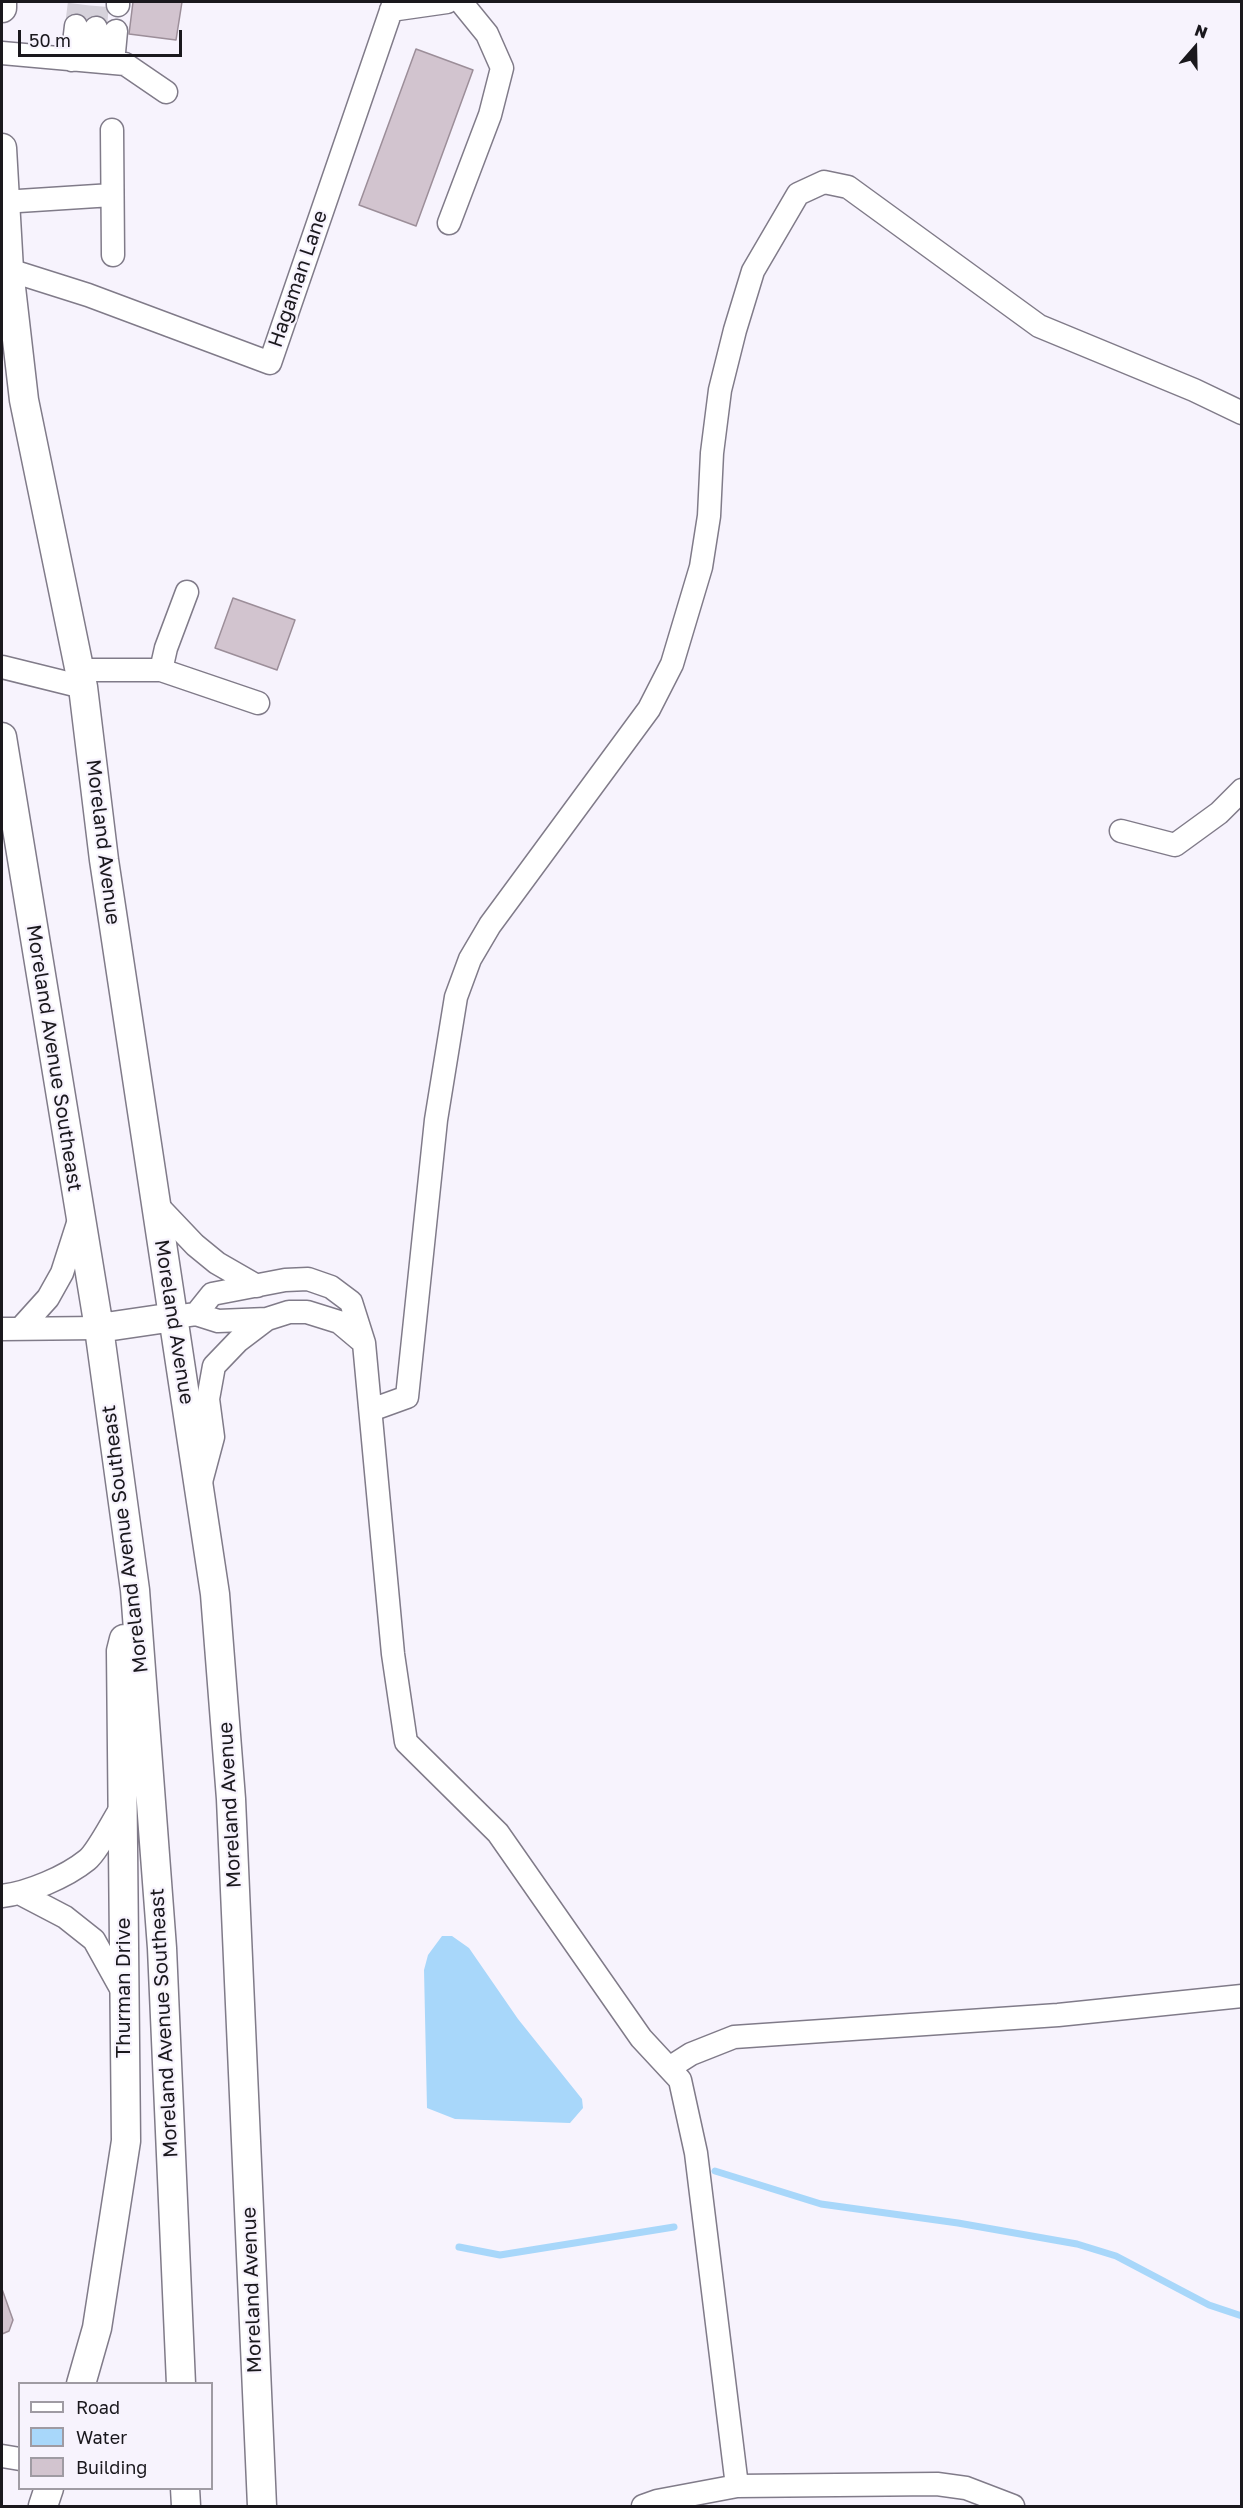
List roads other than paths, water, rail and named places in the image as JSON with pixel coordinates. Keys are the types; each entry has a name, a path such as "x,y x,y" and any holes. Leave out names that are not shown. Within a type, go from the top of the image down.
{"main road":[{"path":"2,2 2,8"},
{"name":"Moreland Avenue","path":"2,148 3,202 24,400 82,678 104,860 156,1204 185,1316 199,1489 215,1594 231,1799 261,2506"},
{"name":"Moreland Avenue Southeast","path":"2,737 99,1328 135,1590 162,1948 181,2382"},
{"path":"99,1328 185,1316"},
{"name":"Thurman Drive","path":"82,2382 97,2328 126,2141 122,1651 135,1590"},
{"path":"43,2506 48,2490"},
{"path":"185,2490 186,2506"}],"street":[{"path":"392,5 447,2"},
{"path":"449,223 490,115 502,68 487,34 461,2"},
{"name":"Hagaman Lane","path":"9,270 88,295 270,363 392,5"},
{"path":"92,61 96,29 92,61"},
{"path":"2,53 125,64 166,92"},
{"path":"112,130 114,255"},
{"path":"371,1410 407,1396 436,1120 456,997 470,959 490,925 649,709 672,664 701,567 709,516 712,453 720,390 735,330 753,271 798,194 824,182 848,187 1039,326 1194,390 1242,413"},
{"path":"3,202 112,195"},
{"path":"161,670 166,648 187,592"},
{"path":"2,667 82,678 161,670 258,703"},
{"path":"1121,831 1175,844 1219,813 1242,790"},
{"path":"156,1204 195,1245 217,1263 257,1286"},
{"path":"11,1329 48,1298 62,1273 80,1216"},
{"path":"185,1316 212,1294 285,1280 308,1279 331,1287 351,1302 364,1343 393,1654 406,1742 498,1833 641,2038 681,2080 696,2153 737,2486"},
{"path":"199,1489 213,1437 208,1399 214,1366 238,1341 267,1320 289,1312 307,1312 339,1322 364,1343"},
{"path":"185,1316 218,1321 267,1320"},
{"path":"11,1329 99,1328"},
{"path":"11,1895 49,1882 88,1859 123,1804"},
{"path":"11,1895 66,1917 94,1940 124,1994"},
{"path":"669,2068 691,2054 735,2037 1058,2015 1242,1996"},
{"path":"2,2456 18,2460"},
{"path":"643,2506 657,2501 737,2486 937,2484 966,2488 1012,2506"}],"water":[{"path":"442,1936 452,1936 469,1948 518,2019 582,2099 583,2108 570,2123 455,2119 427,2108 424,1970 428,1955"}],"waterway":[{"path":"715,2171 821,2204 958,2223 1077,2244 1116,2256 1209,2305 1242,2316"},
{"path":"459,2247 500,2255 674,2227"}],"tunnel":[{"path":"76,26 79,2"},
{"path":"96,28 98,2"}]}
